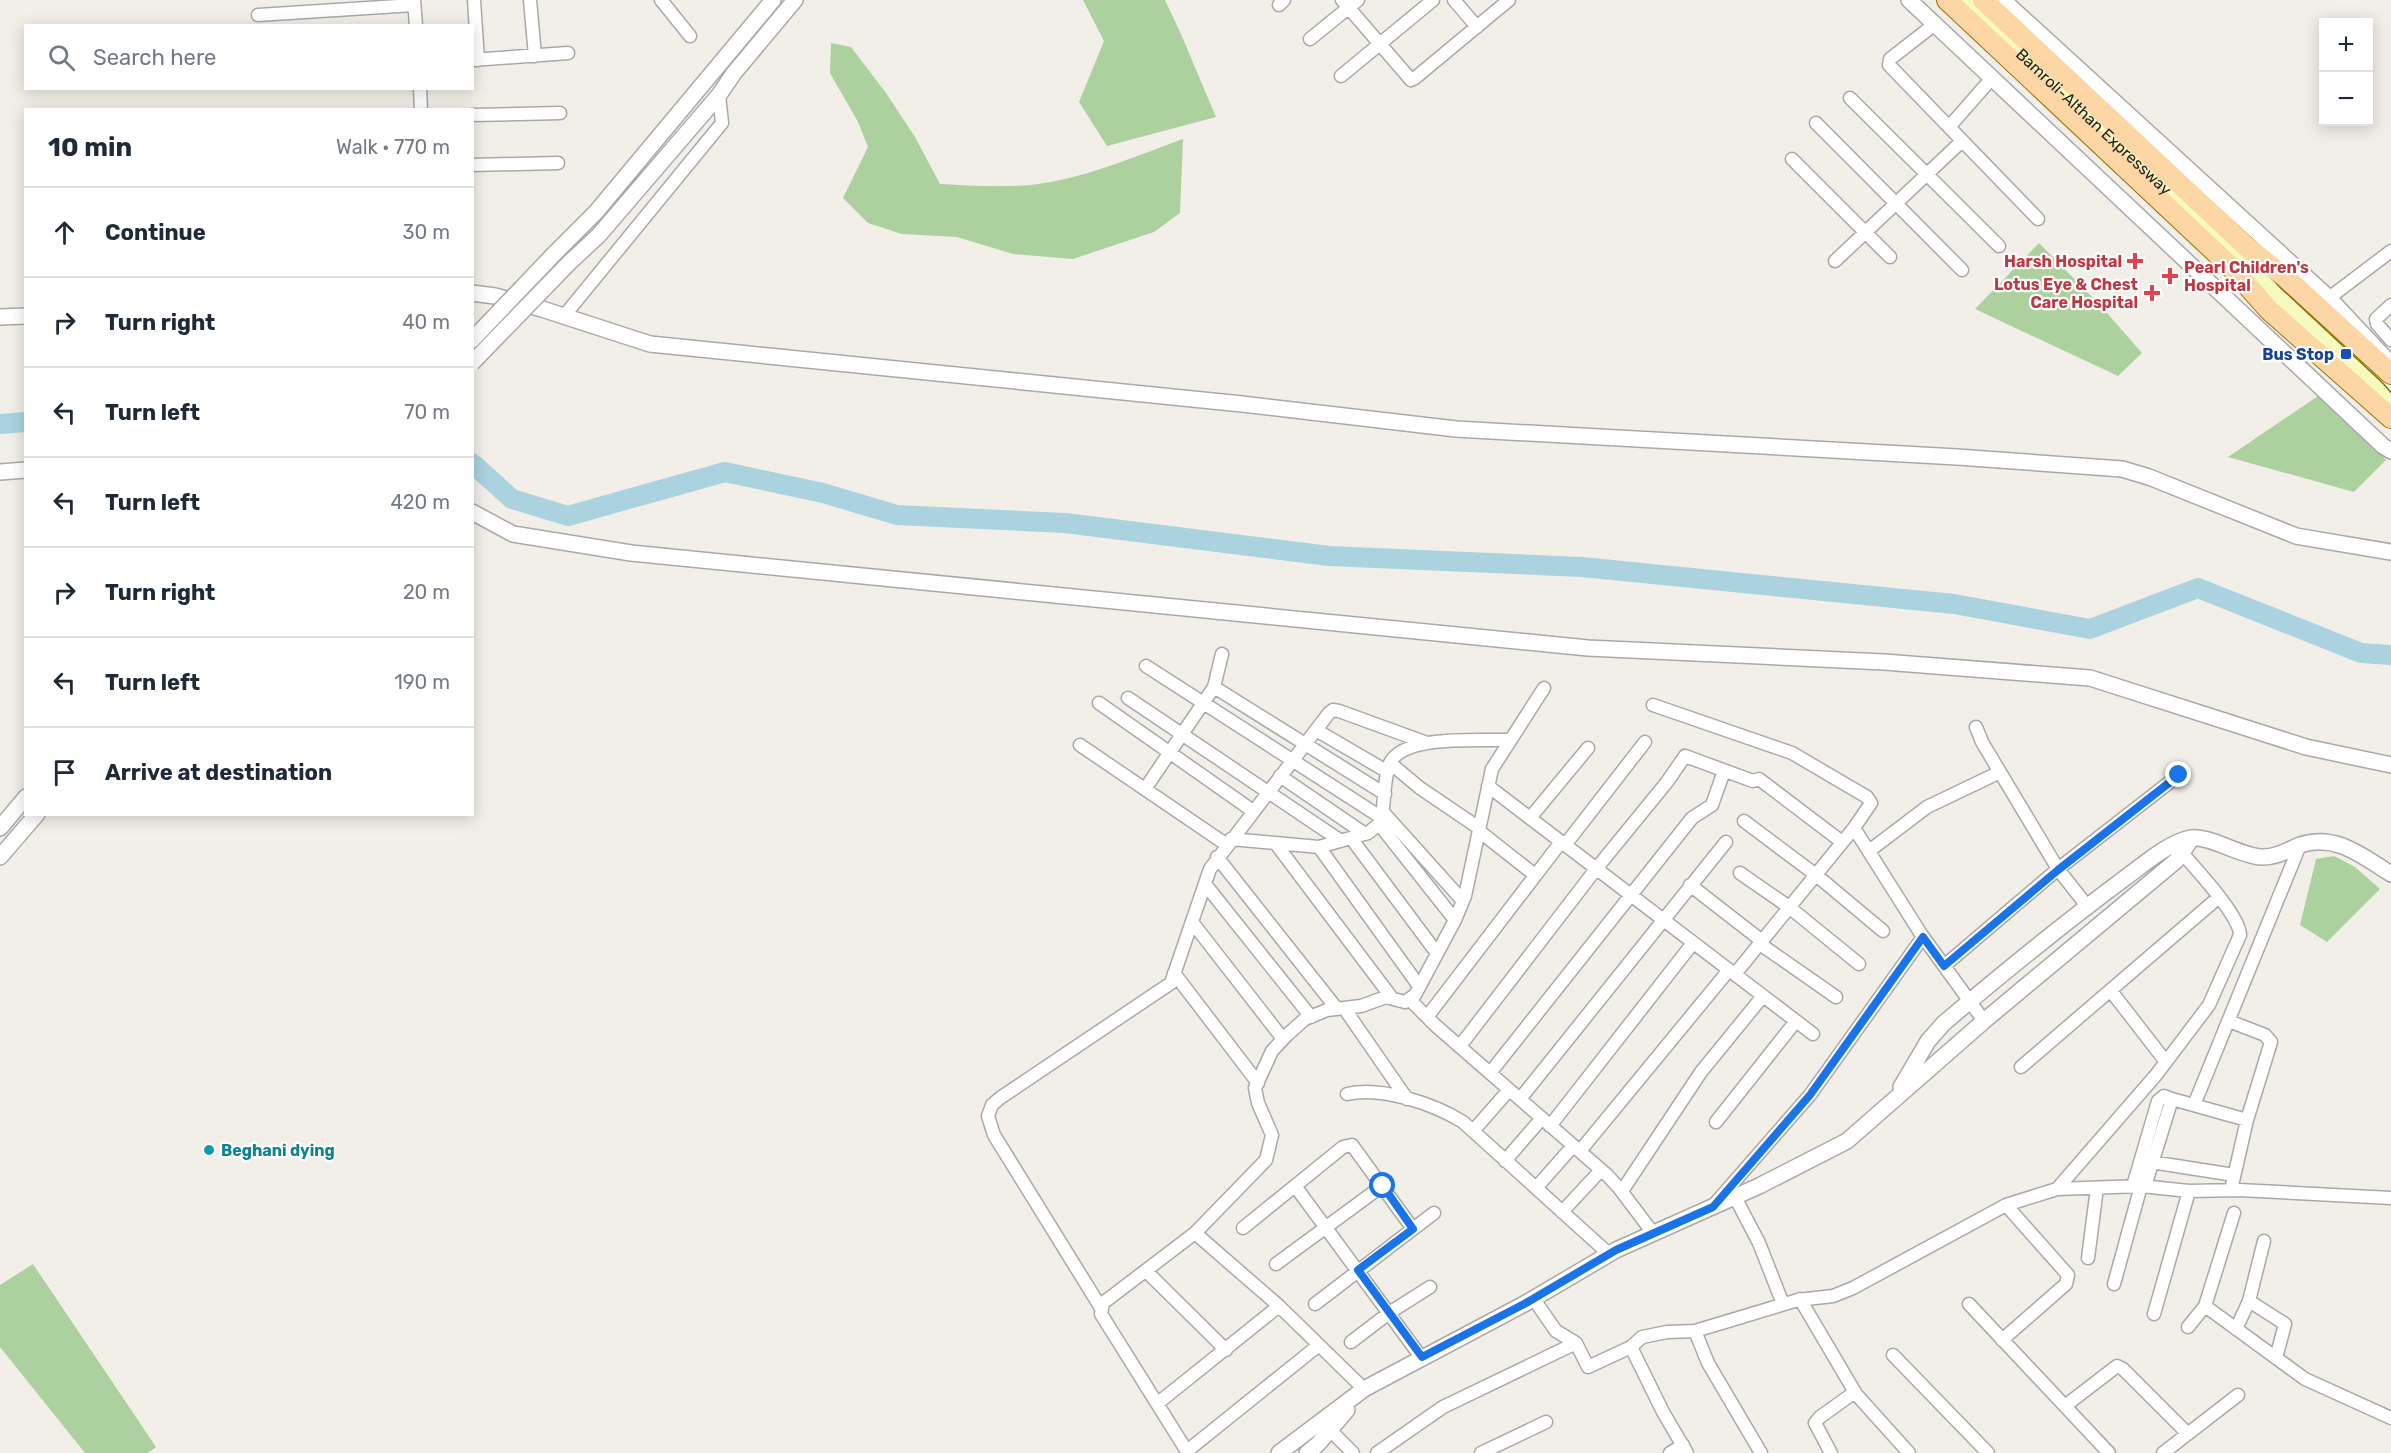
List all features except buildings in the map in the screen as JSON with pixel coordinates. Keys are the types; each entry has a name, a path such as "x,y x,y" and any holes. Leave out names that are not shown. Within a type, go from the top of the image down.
{"main road":[{"path":"1947,0 2229,265 2269,310 2391,418"},
{"name":"Bamroli-Althan Expressway","path":"1964,0 2224,243"},
{"path":"1983,0 2248,248 2286,278 2391,374"},
{"path":"2224,243 2278,286 2391,386"},
{"path":"2224,243 2274,296 2374,388 2391,407"}],"street":[{"path":"474,0 475,60 568,53"},
{"path":"530,0 535,56"},
{"path":"661,0 690,36"},
{"path":"474,338 596,212 773,0"},
{"path":"474,361 599,235 721,92 795,0"},
{"path":"1341,76 1433,0"},
{"path":"1454,0 1477,27"},
{"path":"1310,39 1350,3 1411,80 1509,0"},
{"path":"1909,0 2374,438 2391,451"},
{"path":"2003,0 2329,298 2391,364"},
{"path":"258,15 414,3 416,24"},
{"path":"1935,24 1890,59 1889,65 2038,219"},
{"path":"1949,127 1992,78"},
{"path":"420,90 421,108"},
{"path":"564,316 722,123 721,92"},
{"path":"1850,98 1999,246"},
{"path":"474,115 560,113"},
{"path":"1816,123 1962,270"},
{"path":"1835,261 1962,141"},
{"path":"1792,159 1890,256"},
{"path":"474,165 558,163"},
{"path":"2329,298 2391,251"},
{"path":"474,293 495,296 650,344 1242,404 1456,429 1957,457 2122,470 2149,477 2296,536 2391,552"},
{"path":"2391,305 2376,319 2377,324 2391,340"},
{"path":"0,317 24,315"},
{"path":"0,472 24,470"},
{"path":"474,513 513,534 631,553 1588,648 1884,662 2090,678 2306,747 2391,765"},
{"path":"1145,789 1214,687 1222,654"},
{"path":"1146,666 1381,818 1463,901"},
{"path":"1214,687 1385,794"},
{"path":"1318,1345 1187,1452 1101,1314 1101,1308 1103,1303 1196,1233 1266,1160 1272,1135 1258,1103 1255,1088 1272,1051 1283,1039 1305,1019 1327,1010 1361,1006 1386,997 1405,1002 1410,1000 1455,920 1463,901 1488,786 1496,761 1544,688"},
{"path":"1128,698 1267,793 1346,839 1436,952"},
{"path":"1099,703 1253,811"},
{"path":"1536,1188 1576,1148 1761,942 1854,828 1871,803 1867,797 1792,753 1653,705"},
{"path":"1101,1308 994,1135 988,1116 992,1105 1171,983 1205,884 1217,857 1329,713 1335,710 1427,743"},
{"path":"1976,727 1982,742 2058,870 2088,906"},
{"path":"1316,730 1389,767 1479,830 1535,875"},
{"path":"1080,745 1229,842 1319,847 1365,834 1381,818 1389,767 1401,752 1427,743 1509,740"},
{"path":"1427,1017 1535,875 1645,742"},
{"path":"1530,818 1588,748"},
{"path":"1460,1046 1685,756 1753,781 1759,779 1842,842"},
{"path":"1490,1073 1692,818 1712,805 1724,771"},
{"path":"1869,852 1927,807 2000,772"},
{"path":"1944,966 2058,870 2179,775"},
{"path":"1280,776 1365,834"},
{"path":"1488,786 1813,1034"},
{"path":"0,828 24,799"},
{"path":"0,857 35,816"},
{"path":"1381,818 1455,920"},
{"path":"1744,821 1816,875 1883,931"},
{"path":"1854,828 1923,937 1984,1021"},
{"path":"1279,1453 1364,1389 1533,1298 1609,1254 1735,1197 1847,1141 1984,1021 2183,854 2192,838"},
{"path":"1893,1100 1935,1031 2088,906 2162,851 2192,838 2263,857 2277,855 2316,841 2343,844 2391,874"},
{"path":"1520,1099 1726,842"},
{"path":"1276,844 1392,998"},
{"path":"2194,1105 2300,845"},
{"path":"1319,847 1419,986"},
{"path":"2057,1189 2166,1062 2210,1005 2240,935 2238,925 2219,897 2183,854"},
{"path":"1217,857 1341,1009 1407,1099"},
{"path":"1740,873 1789,907 1859,964"},
{"path":"1205,884 1311,1017"},
{"path":"1690,885 1761,942 1836,997"},
{"path":"2021,1068 2219,897"},
{"path":"1192,922 1283,1039"},
{"path":"1713,1207 1810,1095 1923,937"},
{"path":"1505,1161 1546,1122 1694,943"},
{"path":"1174,973 1258,1083"},
{"path":"2111,991 2166,1062"},
{"path":"1622,1191 1701,1072 1763,996"},
{"path":"1410,1000 1601,1170 1622,1191 1653,1233"},
{"path":"1716,1122 1796,1021"},
{"path":"2229,1021 2265,1035 2271,1042 2247,1120 2231,1190"},
{"path":"1347,1094 1361,1090 1430,1105 1448,1113 1473,1131 1609,1254"},
{"path":"1473,1131 1509,1090"},
{"path":"2114,1284 2147,1161 2158,1101 2164,1096 2247,1120"},
{"path":"1243,1228 1343,1147 1352,1145 1413,1229"},
{"path":"2147,1161 2234,1175"},
{"path":"1562,1212 1601,1170"},
{"path":"1295,1186 1422,1357"},
{"path":"1276,1264 1383,1186"},
{"path":"1533,1298 1556,1331 1576,1343 1588,1367 1631,1347 1642,1337 1667,1332 1695,1331 1800,1299 1833,1296 1853,1288 2006,1204 2057,1189 2140,1186 2189,1191 2231,1190 2391,1198"},
{"path":"2088,1258 2097,1188"},
{"path":"2154,1314 2189,1191"},
{"path":"1735,1197 1759,1243 1783,1304"},
{"path":"2002,1340 2066,1284 2068,1275 2006,1204"},
{"path":"2188,1327 2205,1306 2234,1212"},
{"path":"1315,1304 1434,1213"},
{"path":"1196,1233 1279,1306 1364,1389"},
{"path":"2236,1329 2249,1301 2264,1241"},
{"path":"1146,1271 1226,1350"},
{"path":"1351,1342 1389,1313 1430,1287"},
{"path":"1800,1299 1855,1392 1909,1453"},
{"path":"2249,1301 2285,1324 2276,1358"},
{"path":"1969,1304 2109,1453"},
{"path":"1158,1403 1279,1306"},
{"path":"2205,1306 2306,1379 2391,1418"},
{"path":"1695,1331 1708,1364 1761,1453"},
{"path":"1377,1453 1443,1407 1576,1343"},
{"path":"1631,1347 1663,1412 1685,1449 1670,1453"},
{"path":"1893,1355 1988,1453"},
{"path":"2065,1406 2117,1366 2123,1369 2188,1434"},
{"path":"1307,1453 1318,1444 1364,1389"},
{"path":"1831,1453 1815,1423 1855,1392"},
{"path":"2163,1453 2238,1395"},
{"path":"1481,1453 1546,1422"},
{"path":"1330,1430 1353,1453"}],"green space":[{"path":"1083,0 1165,0 1216,117 1107,146 1079,102 1104,41"},
{"path":"831,43 851,47 886,93 915,137 940,184 1013,186 1042,184 1104,168 1183,139 1180,213 1154,232 1073,259 1013,254 957,237 902,234 868,223 843,198 868,147 858,122 830,73"},
{"path":"2039,243 2100,305 2142,353 2118,376 1975,309"},
{"path":"2318,396 2364,436 2386,460 2354,492 2228,457"},
{"path":"2334,856 2355,867 2380,889 2327,942 2300,925 2316,859"},
{"path":"33,1264 156,1447 148,1453 85,1453 0,1347 0,1285"}],"waterway":[{"path":"0,424 24,422"},
{"path":"474,465 512,499 568,516 725,472 823,493 897,515 1065,523 1329,556 1582,567 1954,604 2090,629 2198,588 2361,653 2391,655"}],"place":[{"name":"Harsh Hospital","path":"2135,261"},
{"name":"Pearl Children's Hospital","path":"2170,276"},
{"name":"Lotus Eye & Chest Care Hospital","path":"2152,293"},
{"name":"Bus Stop","path":"2346,354"},
{"name":"Beghani dying","path":"209,1150"}],"route":[{"path":"1383,1186 1413,1229 1358,1270 1422,1357 1526,1303 1616,1250 1713,1207 1810,1095 1923,937 1944,966 2058,870 2179,775"}]}
